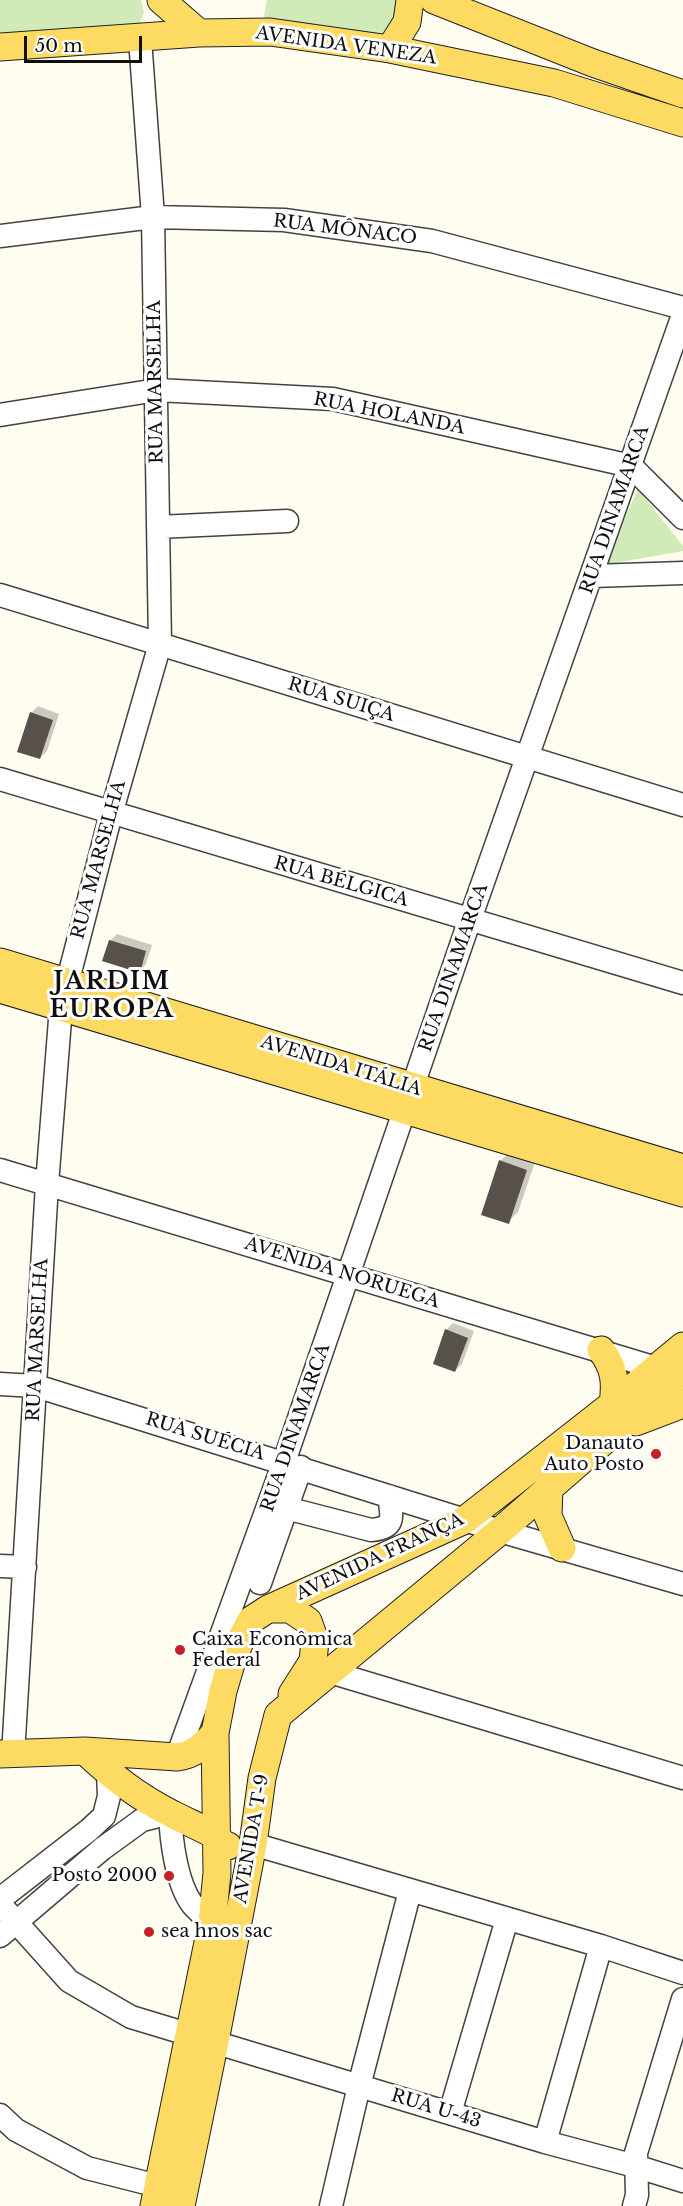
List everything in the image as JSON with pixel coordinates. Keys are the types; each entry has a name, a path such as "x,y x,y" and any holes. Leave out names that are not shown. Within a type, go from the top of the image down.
{"main road":[{"path":"161,0 200,33"},
{"path":"390,49 407,22 410,0"},
{"path":"434,0 593,63 683,94"},
{"name":"AVENIDA VENEZA","path":"0,47 200,33 270,32 390,49 554,83 683,123"},
{"name":"AVENIDA ITÁLIA","path":"0,962 64,995 408,1099 683,1193"},
{"name":"AVENIDA ITÁLIA","path":"0,989 64,995"},
{"name":"AVENIDA ITÁLIA","path":"408,1099 683,1168"},
{"name":"AVENIDA FRANÇA","path":"330,1672 616,1431 675,1373 683,1346"},
{"path":"601,1350 612,1367 615,1378 613,1404"},
{"name":"AVENIDA FRANÇA","path":"215,1733 231,1664 252,1620 268,1609 465,1520 613,1404 675,1373"},
{"path":"616,1431 683,1404"},
{"path":"549,1489 548,1516 562,1548"},
{"name":"AVENIDA T-9","path":"156,2196 202,2038 253,1844 262,1778 278,1715 313,1661 315,1641 308,1620 290,1609 268,1609"},
{"path":"278,1715 330,1672"},
{"path":"6,1755 85,1751 189,1756 215,1733"},
{"name":"AVENIDA T-9","path":"181,2206 202,2038 217,1873 215,1733"},
{"path":"85,1751 108,1773 170,1813 216,1836 223,1845 240,1848 253,1844"}],"street":[{"name":"RUA MARSELHA","path":"6,1755 25,1567 47,1184 64,995 111,814 160,644 153,217 140,39"},
{"name":"RUA MÔNACO","path":"0,236 153,217 284,220 432,241 683,308"},
{"name":"RUA DINAMARCA","path":"177,1757 268,1534 293,1465 349,1275 408,1099 683,315"},
{"name":"RUA HOLANDA","path":"0,415 157,390 333,399 630,466"},
{"path":"630,466 683,518"},
{"path":"158,527 287,521"},
{"path":"592,576 683,573"},
{"name":"RUA SUIÇA","path":"0,595 683,805"},
{"name":"RUA BÉLGICA","path":"0,779 111,814 683,982"},
{"name":"AVENIDA NORUEGA","path":"0,1170 675,1373"},
{"name":"RUA SUÉCIA","path":"0,1384 36,1386 500,1531 683,1584"},
{"path":"260,1583 268,1534 286,1508 293,1465"},
{"path":"286,1508 370,1530 383,1529 390,1524 392,1516 389,1496"},
{"path":"0,1566 25,1567"},
{"path":"330,1672 683,1778"},
{"path":"0,1899 104,1816 109,1796 108,1773"},
{"path":"8,1929 102,1850 142,1820 170,1813 173,1853 187,1895 212,1923"},
{"path":"253,1844 601,1946 683,1973"},
{"path":"331,2206 359,2086 410,1891"},
{"name":"RUA U-43","path":"0,1904 8,1929 69,1981 131,2017 545,2142 683,2181"},
{"path":"450,2113 507,1919"},
{"path":"545,2142 601,1946"},
{"path":"634,2206 637,2195 636,2153 683,1999"},
{"path":"0,2115 16,2130 87,2168 156,2196"}],"green space":[{"path":"0,0 141,0 144,12 140,23 127,27 0,36"},
{"path":"267,0 396,0 400,18 390,33 377,37 263,21"},
{"path":"638,489 683,546 683,551 603,565"}],"building":[{"path":"30,712 53,720 40,759 17,752"},
{"path":"109,940 146,951 140,973 102,961"},
{"path":"499,1160 527,1170 509,1224 481,1215"},
{"path":"445,1329 468,1338 455,1372 433,1364"}],"place":[{"name":"Danauto Auto Posto","path":"656,1454"},
{"name":"Caixa Econômica Federal","path":"180,1650"},
{"name":"Posto 2000","path":"169,1876"},
{"name":"sea hnos sac","path":"149,1932"}],"district":[{"name":"JARDIM EUROPA","path":"112,996"}]}
